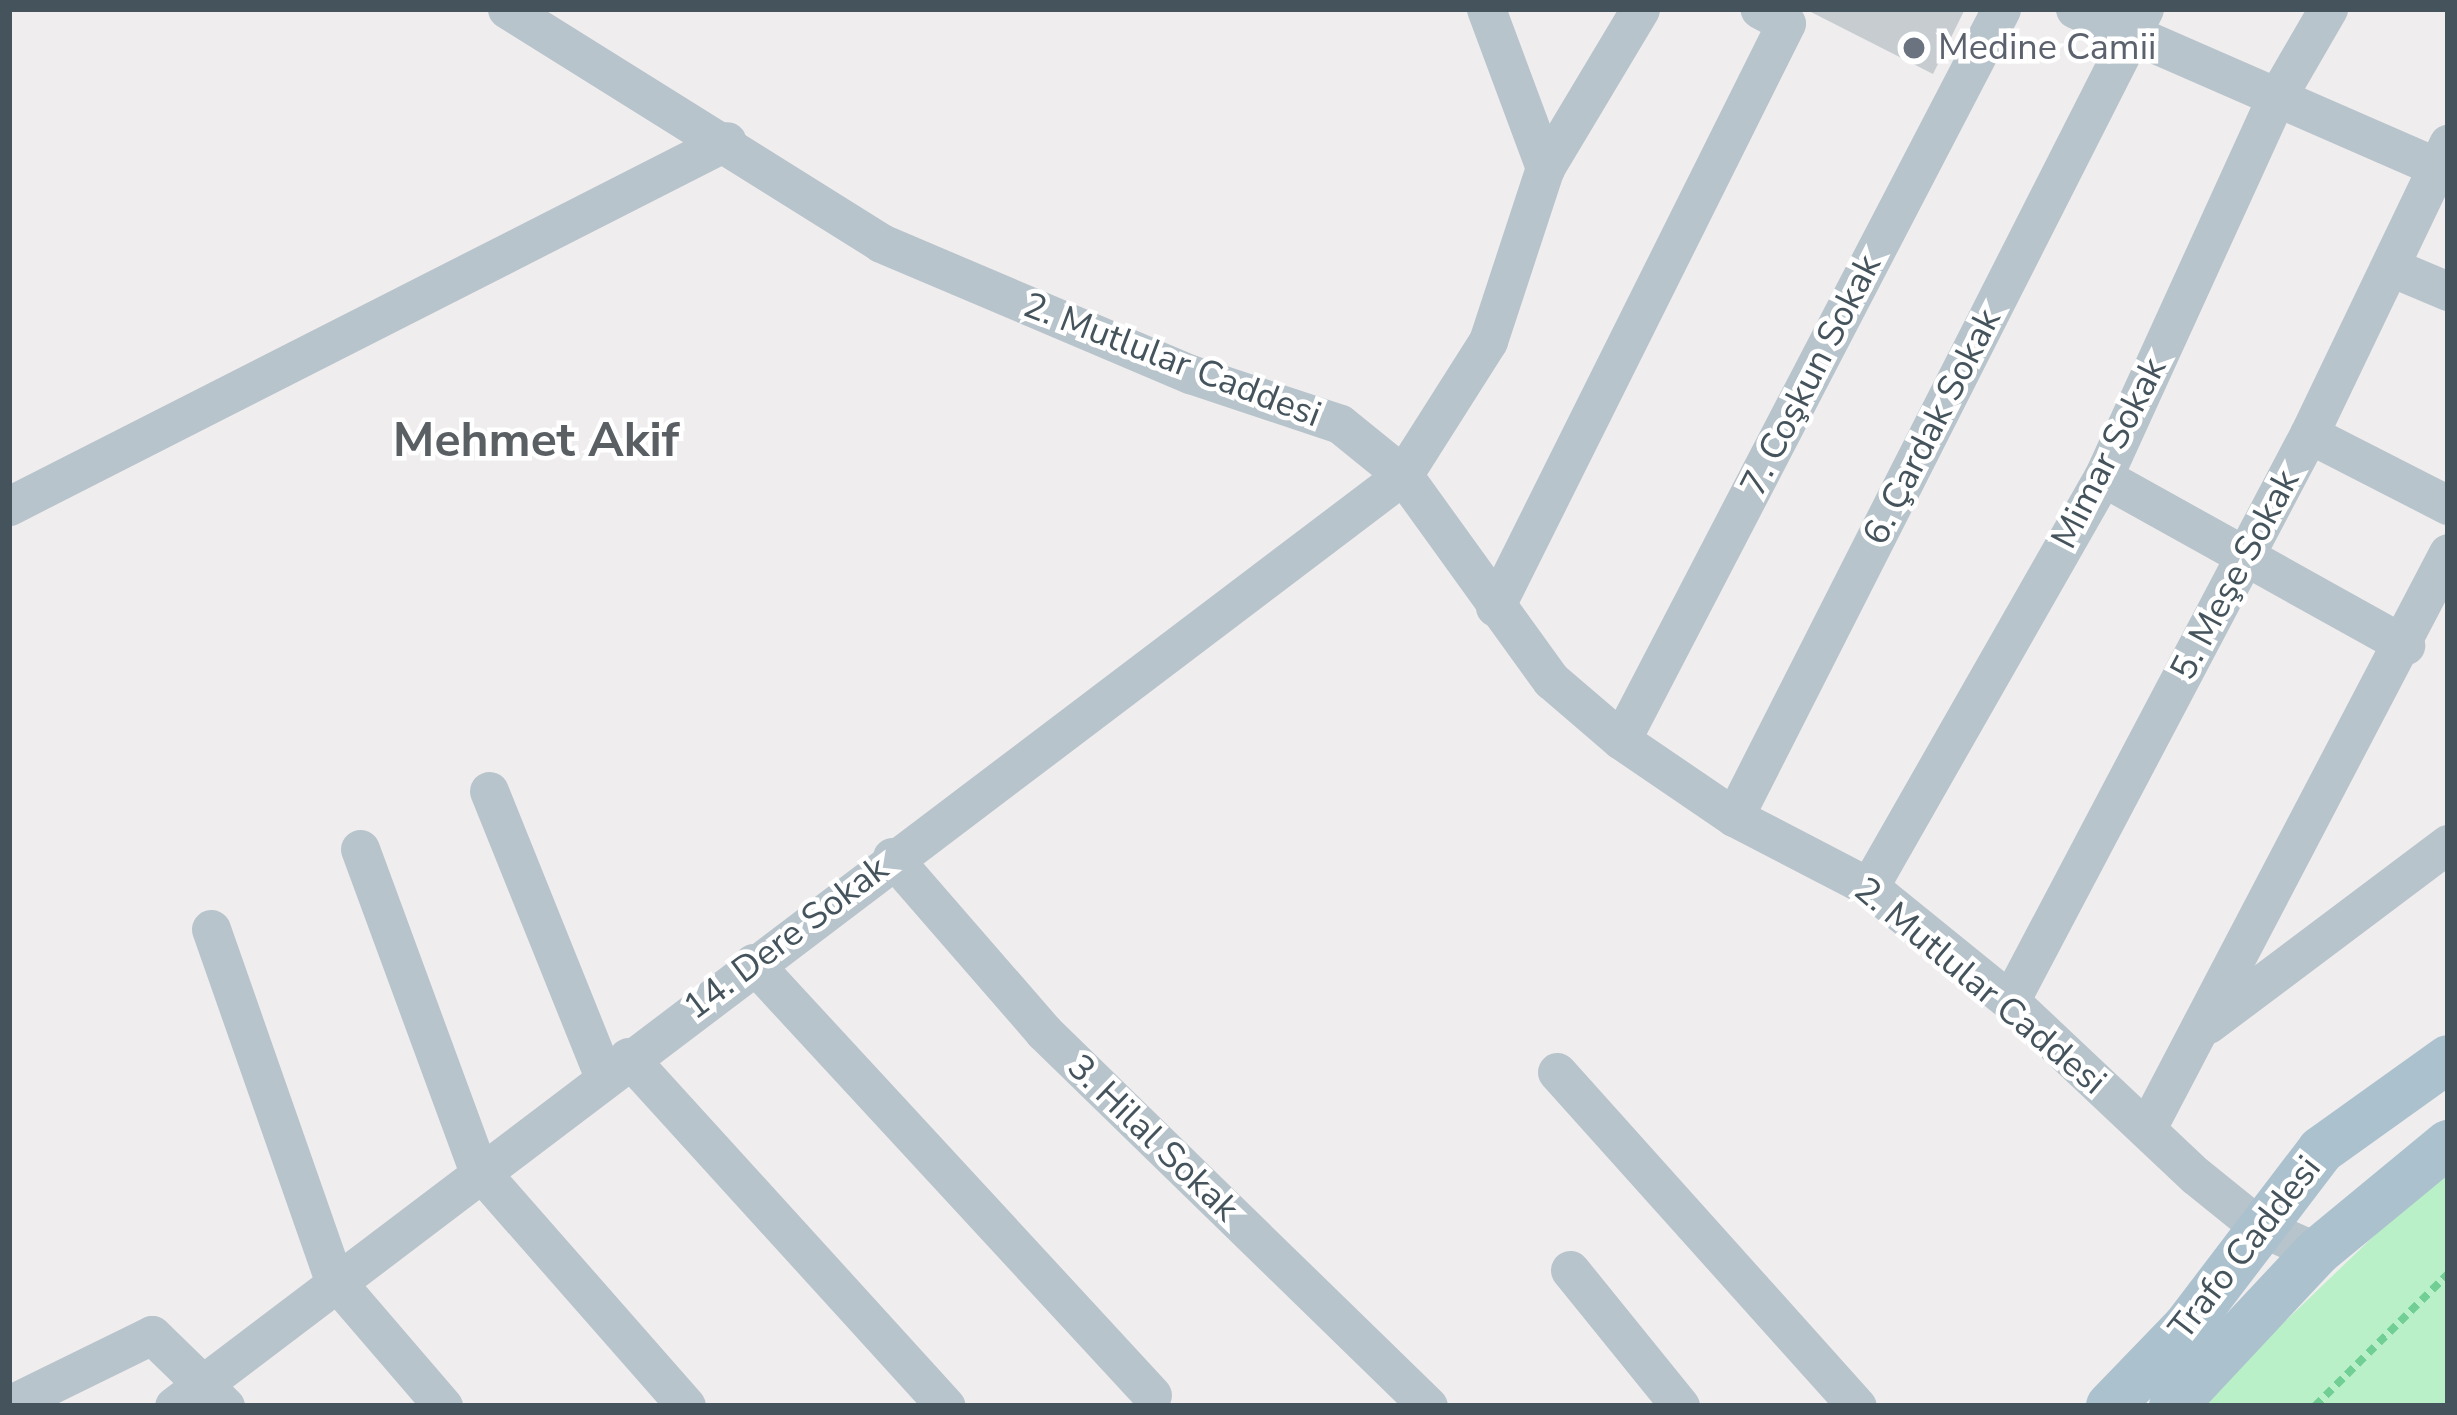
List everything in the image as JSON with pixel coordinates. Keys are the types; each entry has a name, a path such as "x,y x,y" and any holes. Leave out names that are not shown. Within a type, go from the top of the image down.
{"main road":[{"name":"Trafo Caddesi","path":"2110,1406 2187,1326 2258,1226 2321,1150 2448,1058"},
{"path":"2173,1406 2317,1252 2448,1144"}],"street":[{"name":"2. Mutlular Caddesi","path":"507,9 727,141 881,243 1190,374 1340,424 1403,475 1551,680 1621,740 1734,817 1869,887 2010,1001 2258,1226 2317,1252"},
{"path":"1486,9 1545,168"},
{"path":"1403,475 1488,341 1545,168 1640,9"},
{"path":"1495,607 1786,23 1760,9"},
{"name":"7. Coşkun Sokak","path":"1621,740 2001,9"},
{"path":"2075,9 2137,23 2274,102 2443,155"},
{"name":"Mimar Sokak","path":"1869,887 2103,477 2274,102 2328,9"},
{"name":"6. Çardak Sokak","path":"1734,817 2137,23"},
{"path":"9,506 727,141"},
{"name":"5. Meşe Sokak","path":"2010,1001 2309,434 2393,268 2443,155"},
{"path":"2393,268 2448,292"},
{"path":"2309,434 2448,505"},
{"name":"14. Dere Sokak","path":"201,1398 334,1278 1403,475"},
{"path":"2103,477 2243,561 2405,645"},
{"path":"2147,1128 2405,645 2448,554"},
{"path":"489,790 616,1066 946,1406"},
{"path":"2199,1031 2448,844"},
{"path":"360,849 478,1168 686,1406"},
{"name":"3. Hilal Sokak","path":"892,857 1044,1032 1428,1406"},
{"path":"211,929 334,1278 442,1406"},
{"path":"753,963 1152,1395"},
{"path":"1557,1072 1857,1406"},
{"path":"1570,1270 1680,1406"},
{"path":"9,1406 152,1335 201,1398"}],"path":[{"path":"2315,1406 2448,1274"}],"green space":[{"path":"2448,1170 2448,1406 2197,1406 2427,1185"}],"building":[{"name":"Medine Camii","path":"1805,9 1965,9 1933,74"}],"place":[{"name":"Medine Camii","path":"1914,48"}],"district":[{"name":"Mehmet Akif","path":"536,441"}]}
